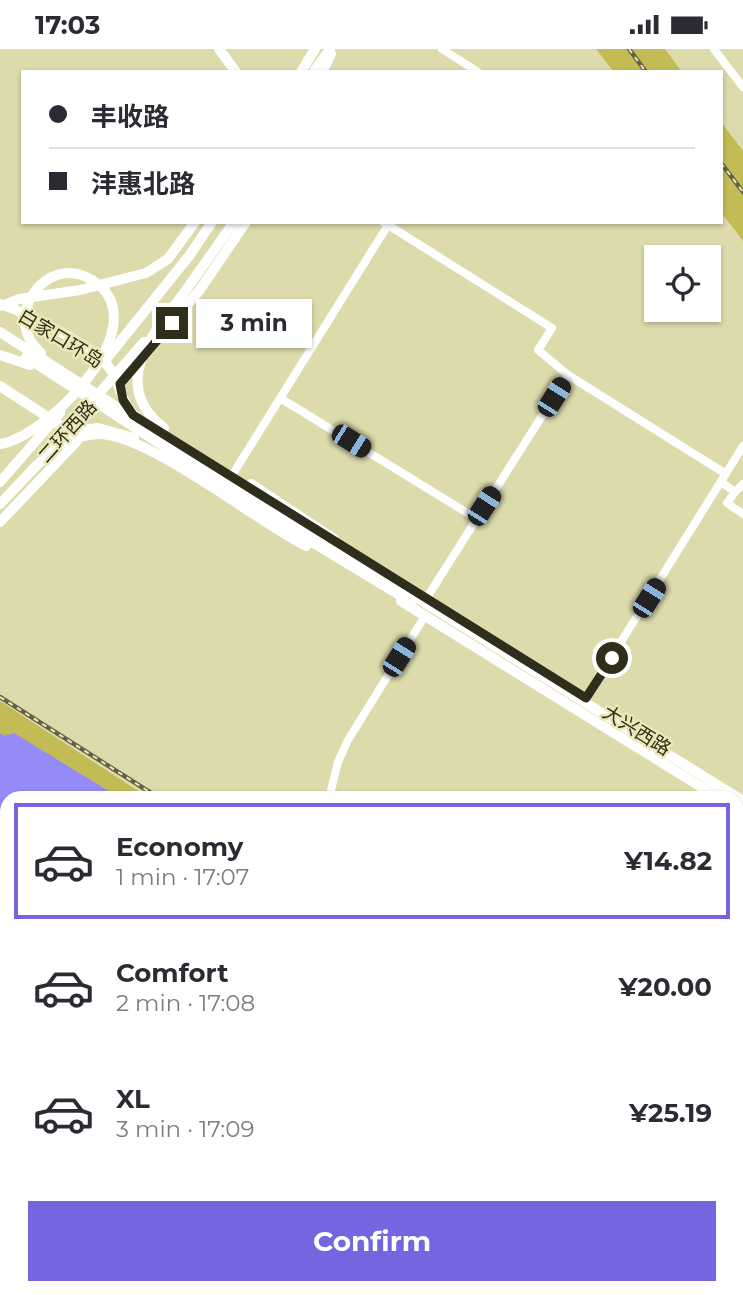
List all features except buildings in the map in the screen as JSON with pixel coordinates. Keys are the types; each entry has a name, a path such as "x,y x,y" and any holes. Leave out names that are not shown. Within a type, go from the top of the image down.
{"highway":[{"path":"302,70 316,49"},
{"path":"318,70 330,49"},
{"name":"二环西路","path":"0,482 78,393 189,256 211,224"},
{"name":"二环西路","path":"0,504 181,297 232,224"},
{"path":"0,444 27,435 78,393 110,343 114,316 112,303 104,289 91,279 78,274 66,273 45,279 31,296 24,313 27,334 33,347 55,371"},
{"path":"181,297 153,335 138,367 141,398 150,415 178,438 302,515 375,577"},
{"path":"0,332 55,371 375,577 715,791"},
{"path":"0,341 55,371"},
{"path":"0,355 55,371"},
{"path":"32,470 67,442 89,435 117,436 157,456 291,538 375,577 727,791"}],"main road":[{"path":"212,49 227,70"},
{"path":"219,49 235,70"},
{"path":"297,70 310,49"},
{"path":"1,305 19,299 80,290 146,273 168,259 194,224"},
{"path":"120,384 198,291 245,224"},
{"name":"白家口环岛","path":"1,305 33,317 96,355 108,366 120,384 116,405 98,428"},
{"name":"大兴西路","path":"120,384 123,400 133,415 737,791"},
{"path":"0,386 69,431 98,428"},
{"path":"0,522 69,446 98,428"},
{"name":"大兴西路","path":"98,428 139,440 708,791"}],"street":[{"path":"442,49 475,70"},
{"path":"714,49 743,87"},
{"path":"232,477 385,224 552,328 538,349 568,375 723,478 735,492"},
{"path":"426,599 568,375"},
{"path":"280,398 469,514"},
{"path":"586,698 743,446"},
{"path":"743,484 727,503 743,514"},
{"path":"331,791 338,761 348,740 425,616"}],"shaded area":[{"path":"596,49 665,49 681,70 612,70"},
{"path":"723,125 743,151 743,241 723,215"},
{"path":"0,701 138,791 0,791"},
{"path":"0,733 4,736 14,733 109,791 0,791"}],"railway":[{"path":"629,49 645,70"},
{"path":"723,166 743,192"},
{"path":"0,697 148,791"}],"route":[{"path":"172,323 120,384 123,400 133,415 586,698 612,658"}]}
